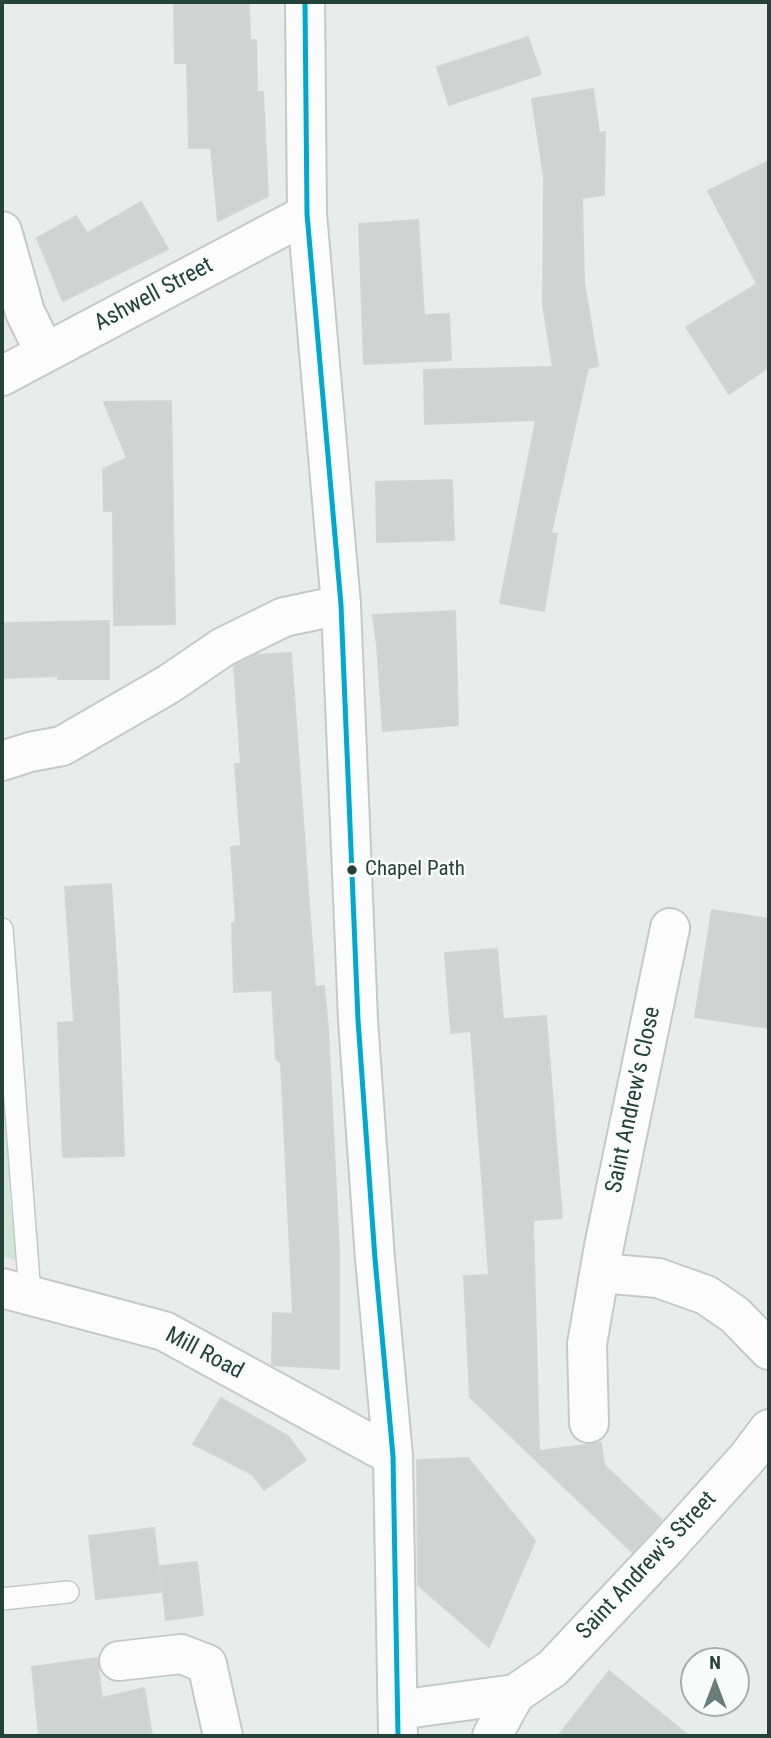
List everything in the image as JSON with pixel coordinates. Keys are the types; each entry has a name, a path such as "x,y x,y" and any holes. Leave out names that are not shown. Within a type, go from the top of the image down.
{"street":[{"path":"305,2 307,214 341,605 358,1020 375,1259 393,1456 398,1723"},
{"name":"Ashwell Street","path":"2,376 307,214"},
{"path":"2,231 25,312 45,353"},
{"path":"2,761 62,746 169,684 223,647 284,617 341,605"},
{"name":"Saint Andrew's Close","path":"589,1423 587,1344 604,1246 670,928"},
{"path":"600,1273 658,1278 706,1295 735,1315 769,1350"},
{"name":"Mill Road","path":"16,1291 164,1331 393,1456"},
{"name":"Saint Andrew's Street","path":"398,1723 515,1694 553,1668 667,1547 748,1457 769,1429"},
{"path":"119,1661 181,1654 207,1664 223,1736"},
{"name":"Saint Andrew's Street","path":"492,1736 515,1694"}],"lane":[{"path":"2,929 16,1291"},
{"path":"2,1599 68,1592"}],"green space":[{"path":"2,1049 6,1084 10,1203 19,1261 2,1257"}],"building":[{"path":"174,2 249,2 250,40 256,40 257,92 263,92 268,196 218,221 211,148 189,148 187,63 175,63"},
{"path":"528,37 541,74 449,105 437,67"},
{"path":"593,89 599,133 605,132 604,195 582,198 584,282 598,366 588,368 551,533 557,534 544,611 500,603 536,420 425,424 424,370 553,367 543,305 544,177 532,99"},
{"path":"769,161 769,367 729,394 686,327 757,284 708,191"},
{"path":"141,202 168,249 63,301 37,238 76,216 87,233"},
{"path":"418,220 424,315 449,314 451,360 364,364 359,224"},
{"path":"171,401 175,624 114,625 113,511 104,511 103,469 127,458 104,402"},
{"path":"452,480 454,540 377,542 376,482"},
{"path":"455,611 458,725 383,731 373,615"},
{"path":"109,621 109,679 58,679 58,676 2,678 2,623"},
{"path":"291,653 315,987 324,986 328,1028 339,1250 339,1369 272,1365 273,1313 293,1314 281,1063 276,1059 272,990 234,992 232,923 236,923 231,847 241,846 235,764 241,764 234,666 256,655"},
{"path":"111,884 124,1156 63,1157 58,1023 74,1022 65,887"},
{"path":"712,910 769,919 769,1028 695,1017"},
{"path":"497,949 503,1019 546,1016 562,1218 533,1220 539,1451 601,1443 604,1465 662,1520 632,1552 470,1397 464,1276 489,1275 471,1031 451,1033 445,953"},
{"path":"221,1398 288,1436 306,1460 264,1490 252,1474 193,1444"},
{"path":"468,1458 535,1541 489,1647 418,1585 417,1460"},
{"path":"154,1528 161,1592 96,1599 89,1536"},
{"path":"197,1562 203,1615 166,1620 160,1566"},
{"path":"97,1658 102,1698 144,1688 152,1736 39,1736 32,1667"},
{"path":"609,1671 689,1736 558,1736"}],"transit line":[{"path":"305,2 307,214 341,605 358,1020 375,1259 393,1456 398,1736"}],"place":[{"name":"Chapel Path","path":"352,870"}]}
